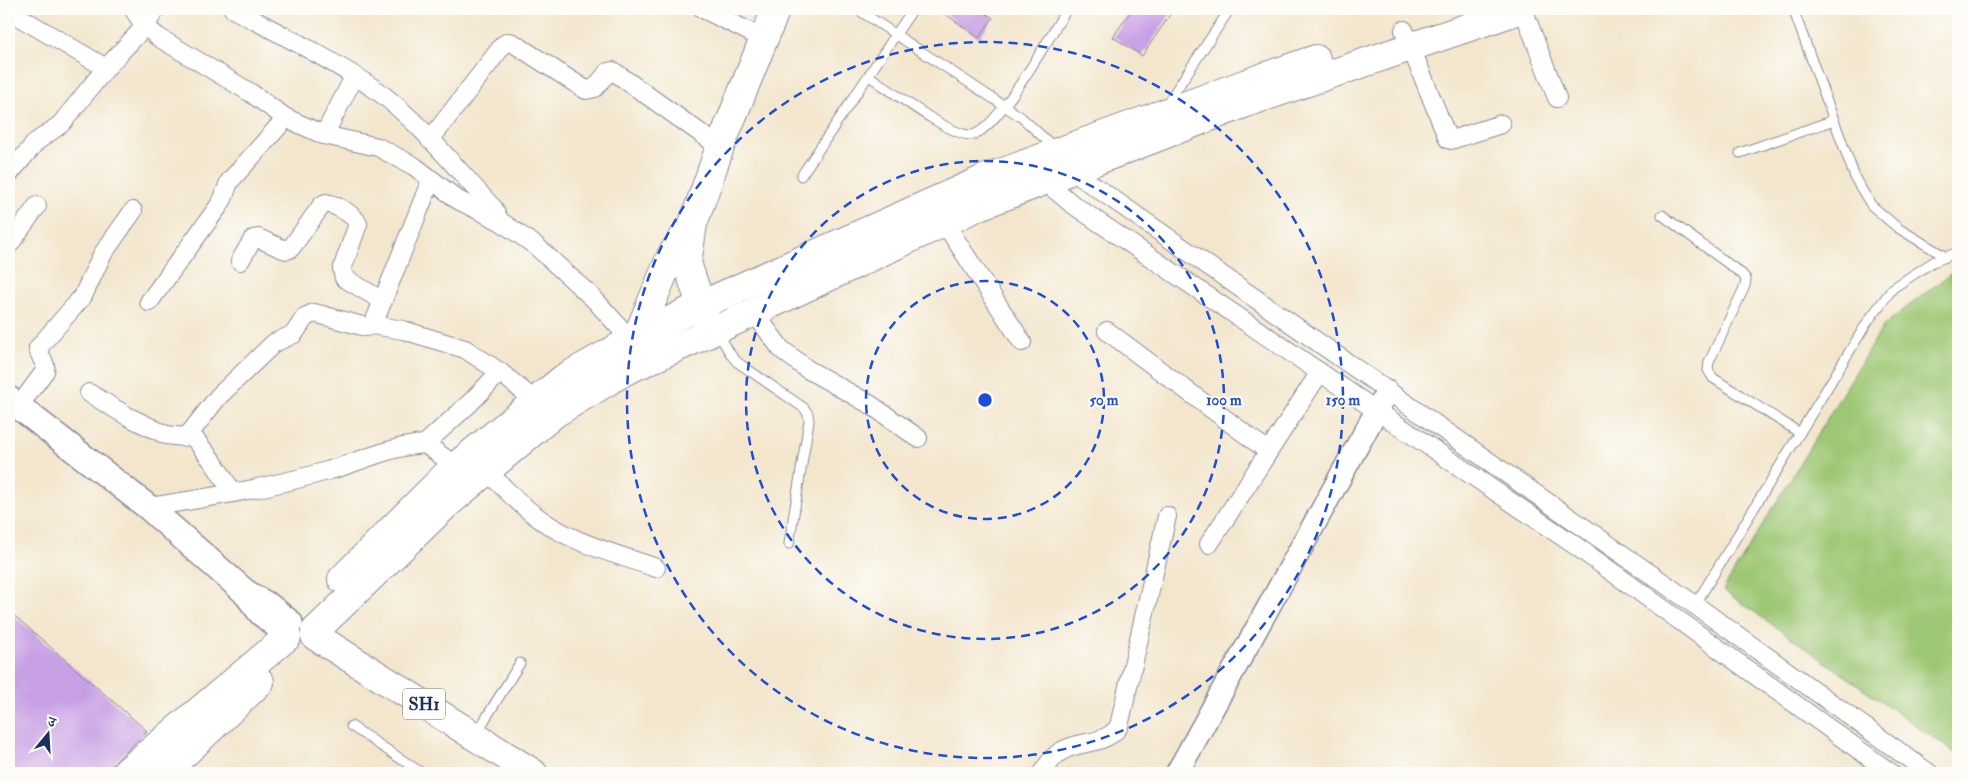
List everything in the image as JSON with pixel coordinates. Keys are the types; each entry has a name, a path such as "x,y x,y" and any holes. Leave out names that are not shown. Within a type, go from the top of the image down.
{"main road":[{"path":"713,332 686,263 693,224 720,147 776,9"},
{"path":"164,773 300,634 456,466 564,378 634,338 701,304 984,179 1039,170 1249,102 1407,39 1469,9"},
{"path":"1065,161 1160,114 1258,79 1522,9"},
{"path":"126,773 300,634 446,505 554,414 625,370 713,332 979,206 1039,170"},
{"path":"625,370 634,338 671,256 693,224"},
{"path":"14,402 148,508 245,592 269,606 300,634"},
{"name":"SH1","path":"300,634 475,736 533,773"},
{"name":"SH1","path":"300,634 506,773"}],"street":[{"path":"133,9 145,26 158,37 251,93 286,118 324,135 378,147 414,166 458,200 500,222 536,246 634,338"},
{"path":"9,174 36,142 61,124 106,68 145,26 156,9"},
{"path":"233,9 335,64 379,93 406,115 430,140 494,209 500,222"},
{"path":"703,9 764,38"},
{"path":"1522,9 1557,98"},
{"path":"9,11 106,68"},
{"path":"1407,39 1448,139 1451,140 1501,124"},
{"path":"430,140 503,45 508,42 586,90 595,88 608,72 613,71 720,147"},
{"path":"324,135 354,77"},
{"path":"149,302 218,207 229,182 286,118"},
{"path":"1065,161 1576,546 1891,773"},
{"path":"1039,170 1059,194 1072,204 1320,372 1382,401 1695,604 1929,773"},
{"path":"373,325 431,180"},
{"path":"240,261 254,239 258,238 283,250 291,248 326,202 352,216 358,224 342,269 342,275 382,301"},
{"path":"9,244 37,206"},
{"path":"14,402 45,372 46,367 38,348 87,289 102,255 132,211"},
{"path":"944,222 1022,342"},
{"path":"754,312 781,349 807,369 871,405 918,438"},
{"path":"89,393 127,416 166,435 182,437 190,433 218,397 274,343 294,334 305,317 314,313 366,327 373,325 403,330 465,349 500,372 536,402"},
{"path":"1106,331 1268,451"},
{"path":"148,508 233,493 327,471 397,447 425,444 471,402 500,372"},
{"path":"1209,544 1320,372"},
{"path":"1177,773 1382,401"},
{"path":"190,433 233,493"},
{"path":"425,444 456,466"},
{"path":"487,470 532,514 550,525 580,541 656,568"},
{"path":"1042,773 1059,753 1071,747 1114,734 1119,726 1167,516"},
{"path":"1875,761 1887,743"}],"lane":[{"path":"857,9 1006,106 1021,117 1065,161"},
{"path":"801,176 913,9"},
{"path":"869,76 942,124 961,134 973,135 985,128 1006,106 1067,9"},
{"path":"1160,114 1230,9"},
{"path":"1793,9 1856,180 1870,205 1898,228 1946,257"},
{"path":"1740,153 1834,120"},
{"path":"1662,215 1742,274 1746,279 1745,286 1709,362 1708,370 1713,378 1800,432"},
{"path":"1695,604 1868,321 1893,288 1933,262 1958,252"},
{"path":"713,332 737,362 804,408 808,414 809,421 789,544"},
{"path":"475,736 520,663"},
{"path":"351,726 422,773"}],"green space":[{"path":"1958,268 1958,755 1723,590 1884,325"}],"building":[{"path":"947,9 979,9 993,18 979,38 944,13"},
{"path":"1132,9 1174,9 1142,56 1113,37"},
{"path":"9,611 147,731 104,773 9,773"}]}
